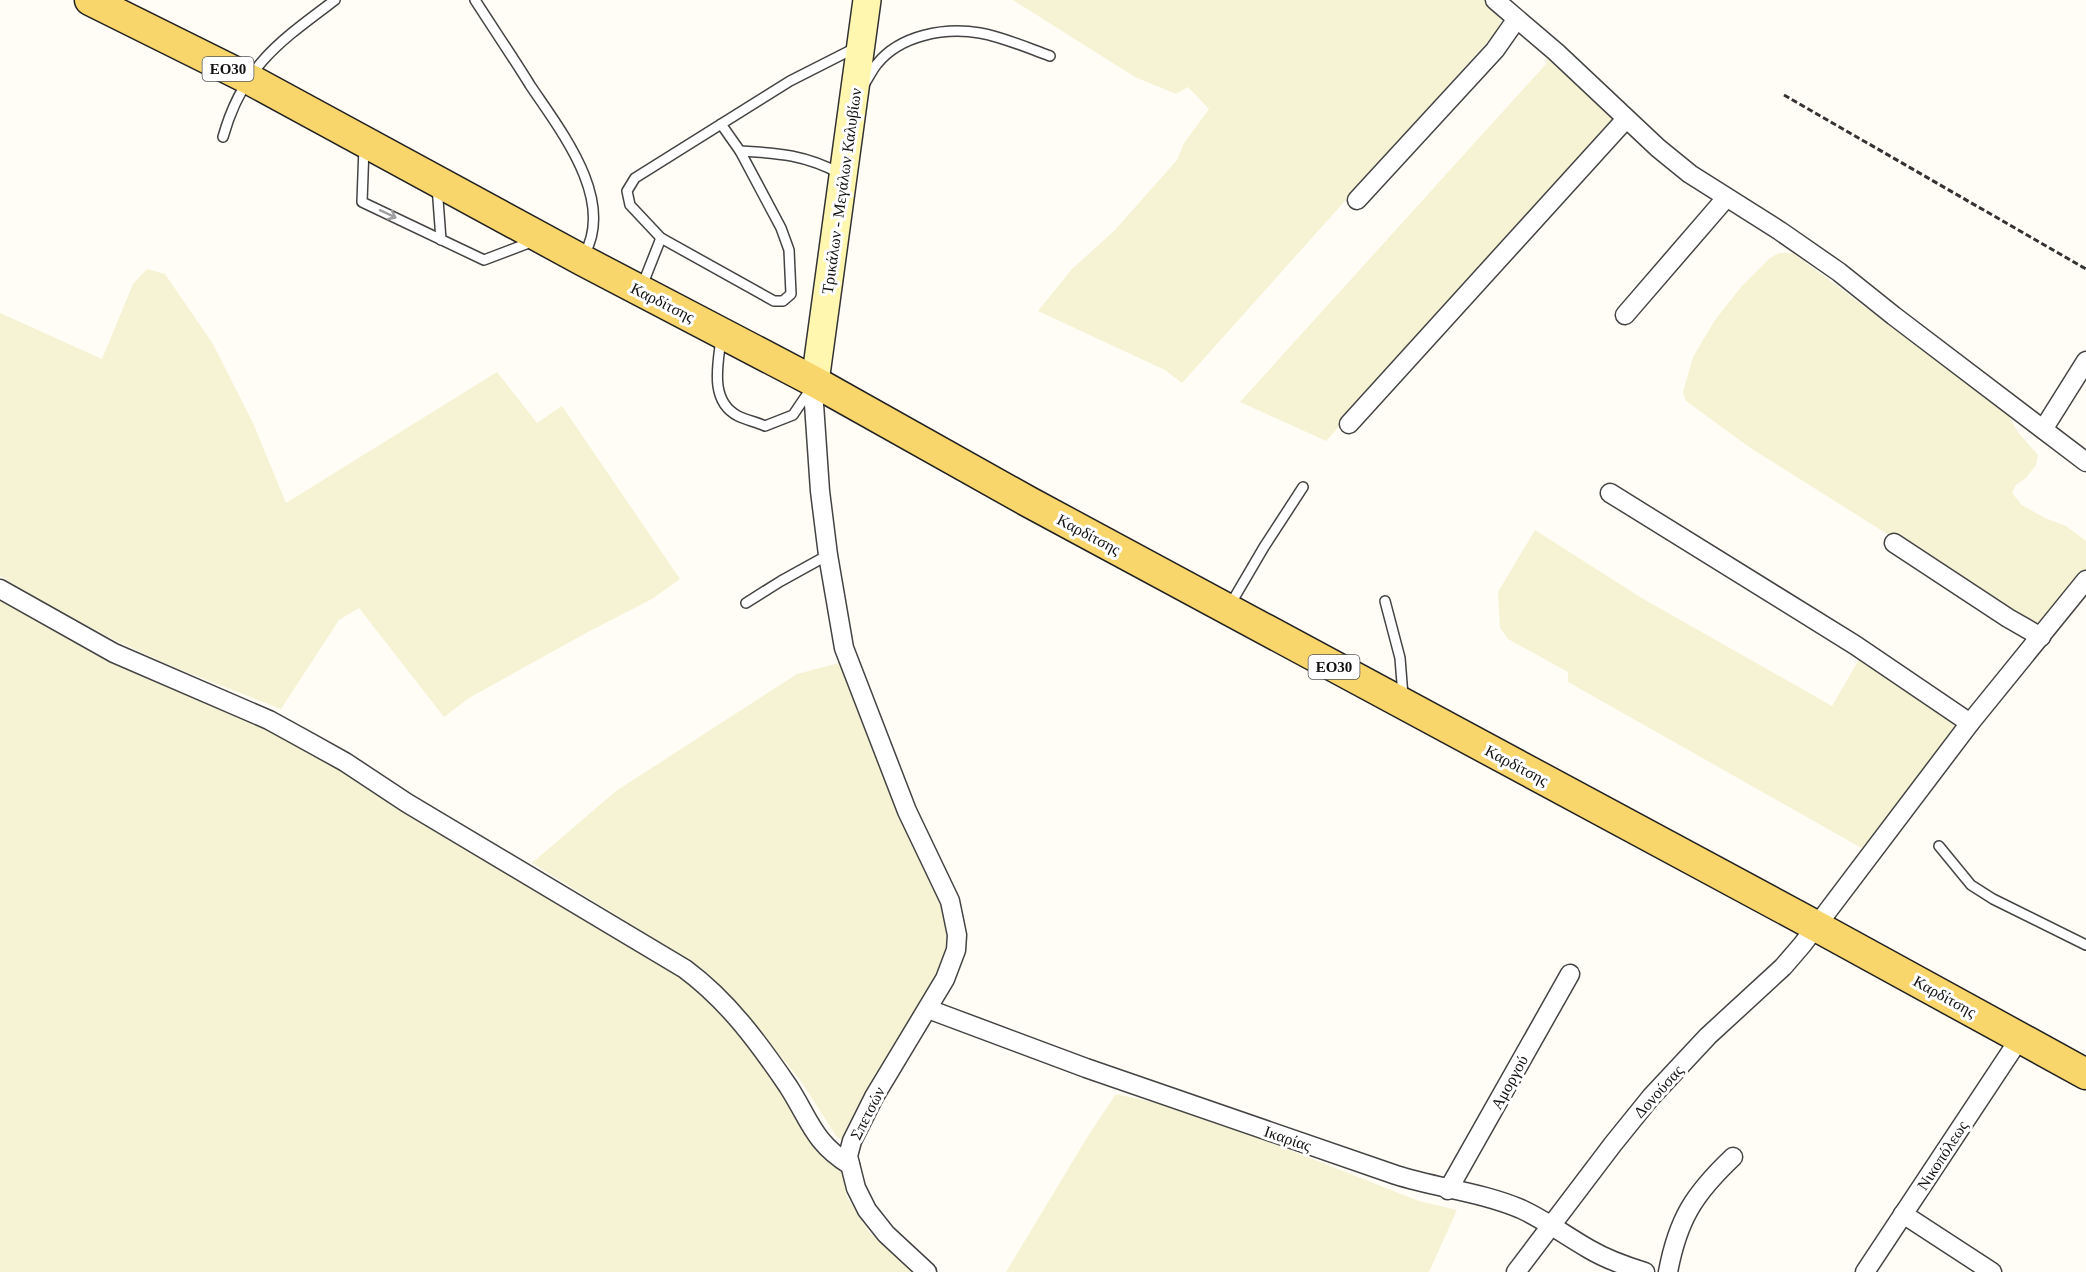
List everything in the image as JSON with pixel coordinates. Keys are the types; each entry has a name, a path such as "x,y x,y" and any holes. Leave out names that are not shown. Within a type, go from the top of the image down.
{"main road":[{"name":"Καρδίτσης","path":"90,0 249,79 582,260 815,382 1029,502 2086,1074"}],"street":[{"name":"Τρικάλων - Μεγάλων Καλυβίων","path":"815,382 867,0"},
{"path":"1494,0 1556,52 1626,119 1690,174 1780,231 1839,272 2086,462"},
{"path":"1357,200 1495,50 1516,20"},
{"path":"1349,424 1626,119"},
{"path":"1625,315 1726,198"},
{"path":"2044,428 2086,361"},
{"name":"Σπετσών","path":"815,382 814,404 820,491 840,626 854,675 907,811 950,901 957,935 956,950 945,979 874,1097 852,1141 848,1156 856,1188 867,1210 886,1233 927,1272"},
{"path":"1610,493 1855,645 1970,723"},
{"path":"1894,543 2041,637"},
{"name":"Δονούσας","path":"1516,1272 1651,1097 1708,1036 1783,967 1802,945 1970,723 2086,580"},
{"path":"0,590 105,648 269,720 309,742 491,854 685,969 711,990 746,1027 790,1090 821,1142 832,1154 850,1165"},
{"name":"Αμοργού","path":"1448,1190 1569,974"},
{"name":"Ικαρίας","path":"928,1009 1086,1068 1416,1182 1509,1205 1551,1224 1590,1250 1638,1271"},
{"name":"Νικοπόλεως","path":"1865,1272 2020,1038"},
{"path":"1668,1272 1675,1237 1688,1211 1701,1190 1734,1157"},
{"path":"1903,1214 1992,1272"}],"lane":[{"path":"223,137 230,110 267,53 335,0"},
{"path":"475,0 567,140 583,171 590,191 594,223 592,241 582,260"},
{"path":"853,104 878,62 900,45 916,37 950,30 981,33 1050,56"},
{"path":"721,124 740,151 781,228 789,250 791,294 783,301 774,301 661,237 630,205 627,191 635,178 721,124 790,81 861,45"},
{"path":"364,142 362,202 484,260 542,238"},
{"path":"740,151 787,154 823,164 843,175"},
{"path":"437,181 441,240"},
{"path":"640,291 661,237"},
{"path":"721,332 717,378 720,398 736,415 765,426 793,415 815,382"},
{"path":"1228,609 1264,547 1303,487"},
{"path":"746,603 828,555"},
{"path":"1385,601 1400,658 1404,705"},
{"path":"1939,846 1971,885 2010,908 2086,945"}],"path":[{"path":"1784,95 2086,269"}],"shaded area":[{"path":"1013,0 1485,0 1501,15 1501,20 1497,31 1182,383 1165,370 1038,311 1072,269 1114,231 1177,160 1184,143 1209,109 1188,87 1176,94 1135,77"},
{"path":"1547,58 1615,119 1447,309 1326,441 1240,402 1546,64"},
{"path":"1779,253 1793,253 2008,414 2017,431 2038,455 2036,465 2026,478 2016,485 2012,493 2022,505 2045,518 2066,526 2086,541 2086,574 2040,630 1752,449 1686,401 1683,392 1693,357 1715,320 1741,287 1770,258"},
{"path":"147,269 165,274 213,344 253,423 286,503 497,372 537,423 562,406 680,579 652,599 469,698 444,717 359,608 339,620 281,709 176,668 112,639 47,604 0,576 0,313 102,359 133,284"},
{"path":"1535,530 1640,597 1832,706 1861,656 1962,726 1865,850 1568,682 1568,672 1508,639 1500,628 1498,592"},
{"path":"0,600 91,651 177,685 277,732 688,981 752,1043 813,1144 827,1161 842,1170 847,1197 870,1233 918,1272 0,1272"},
{"path":"839,663 845,666 942,899 949,941 939,975 843,1141 836,1136 803,1084 766,1038 732,998 704,970 532,863 616,791 797,674"},
{"path":"1116,1094 1157,1103 1249,1134 1419,1201 1457,1210 1429,1272 1006,1272"}]}
